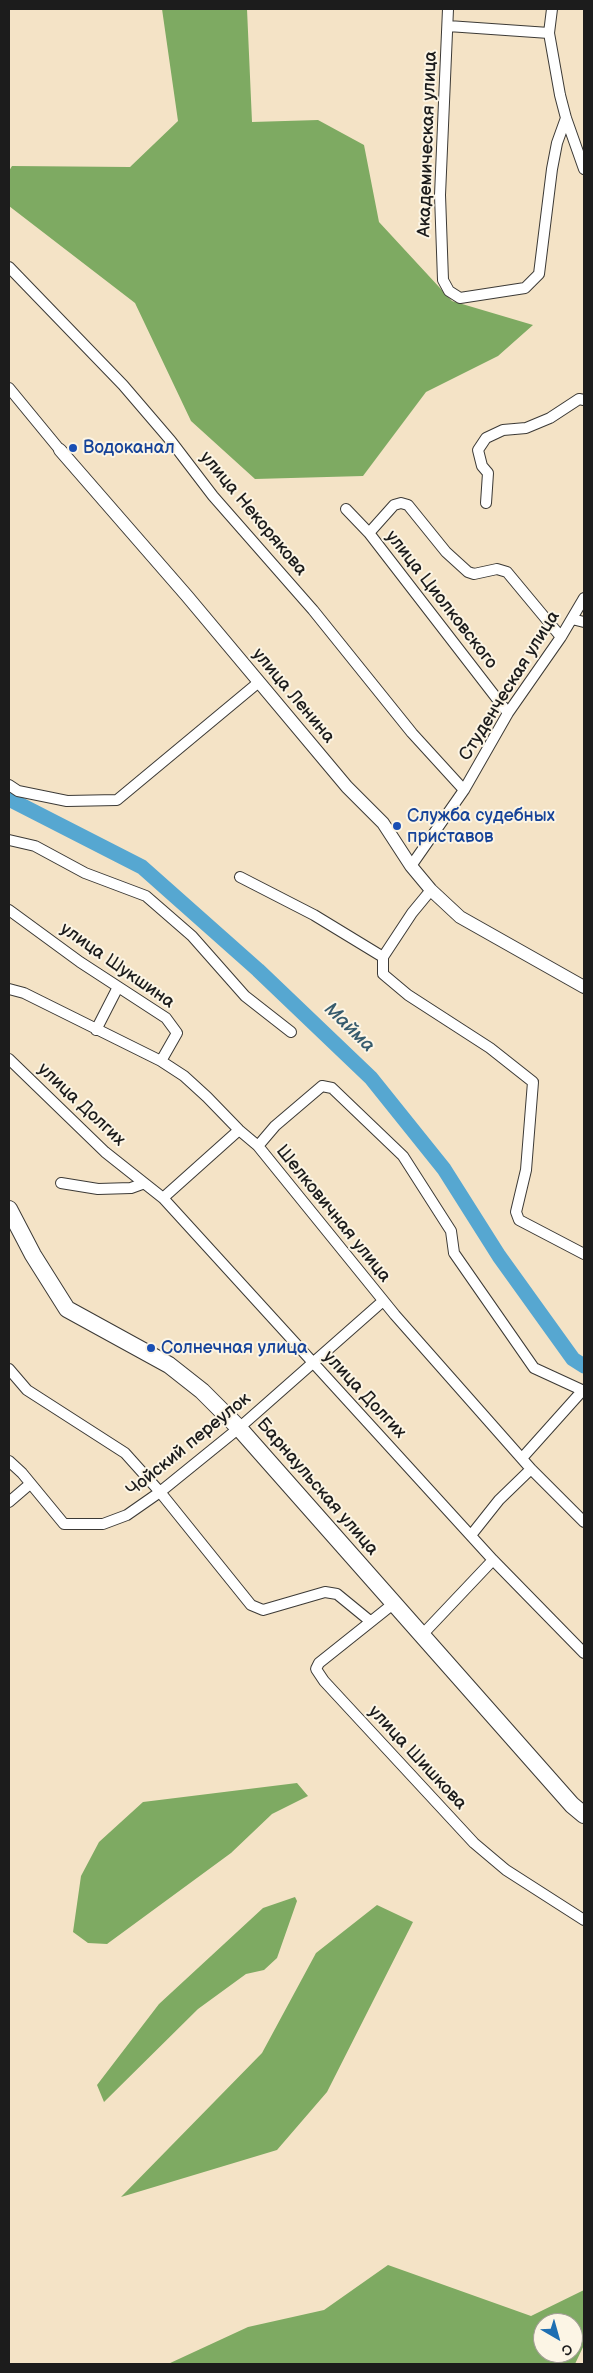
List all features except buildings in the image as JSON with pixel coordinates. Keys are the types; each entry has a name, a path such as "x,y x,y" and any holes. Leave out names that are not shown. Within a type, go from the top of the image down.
{"main road":[{"name":"Барнаульская улица","path":"9,1209 33,1255 67,1309 169,1365 202,1391 238,1428 572,1805 584,1815"}],"street":[{"name":"Академическая улица","path":"448,9 440,195 443,280 449,291 460,298 525,288 539,274 552,170 557,143 566,118"},
{"path":"552,9 550,32 566,118 584,169"},
{"path":"448,26 550,32"},
{"name":"улица Некорякова","path":"9,267 123,385 172,441 213,496 313,610 412,733 464,790"},
{"name":"улица Ленина","path":"9,388 347,787 383,823 411,866 431,890 460,917 584,987"},
{"path":"486,502 488,473 482,466 478,450 486,438 503,430 526,428 550,418 579,399 584,400"},
{"path":"369,533 394,505 401,503 408,505 446,552 468,572 474,574 497,569 507,572 561,637"},
{"name":"улица Циолковского","path":"346,509 369,533 508,713"},
{"name":"Студенческая улица","path":"411,866 464,790 508,713 561,637 584,598"},
{"path":"572,619 584,622"},
{"path":"9,785 18,791 67,801 117,800 259,682"},
{"path":"9,840 35,846 85,873 146,896 192,936 245,996 291,1032"},
{"path":"240,877 314,915 383,957"},
{"path":"431,890 412,913 383,957 383,974 408,995 490,1048 533,1082 526,1170 516,1212 519,1220 584,1254"},
{"name":"улица Шукшина","path":"9,910 118,987 166,1018 177,1033 161,1062"},
{"path":"96,1030 118,987"},
{"name":"Шелковичная улица","path":"9,989 24,992 161,1062 184,1076 258,1146 383,1301 532,1469 584,1522"},
{"name":"улица Долгих","path":"9,1059 105,1152 142,1184 163,1198 311,1362 472,1534 493,1560 584,1653"},
{"path":"258,1146 275,1126 322,1086 332,1088 403,1156 451,1231 454,1253 534,1368 584,1391 523,1457"},
{"path":"163,1198 239,1130"},
{"path":"61,1183 98,1189 131,1188 142,1184"},
{"name":"Чойский переулок","path":"9,1461 64,1524 103,1524 127,1516 160,1492 238,1428 311,1362 383,1301"},
{"path":"9,1370 27,1390 125,1453 160,1492 250,1604 263,1610 325,1592 337,1594 370,1621"},
{"path":"472,1534 498,1500 532,1469"},
{"path":"9,1502 30,1484"},
{"path":"422,1635 493,1560"},
{"name":"улица Шишкова","path":"393,1604 319,1663 316,1669 324,1681 474,1843 506,1870 584,1920"}],"green space":[{"path":"162,9 247,9 252,122 318,120 364,145 379,222 452,301 533,325 498,356 426,392 363,476 255,479 191,421 135,303 9,206 9,171 12,166 130,167 178,121"},
{"path":"297,1783 308,1796 272,1814 231,1853 107,1944 88,1943 73,1932 81,1876 99,1842 143,1802"},
{"path":"295,1897 297,1901 277,1958 264,1970 246,1974 198,2009 104,2102 97,2085 159,2004 263,1908"},
{"path":"377,1905 413,1922 327,2092 277,2150 121,2197 262,2053 316,1953"},
{"path":"388,2265 531,2316 533,2315 533,2363 575,2363 168,2364 248,2327 324,2310"},
{"path":"584,2290 583,2347 583,2313 537,2313"}],"waterway":[{"name":"Майма","path":"9,799 142,867 258,970 371,1078 444,1169 499,1256 573,1359 584,1366"}],"place":[{"name":"Водоканал","path":"73,448"},
{"name":"Служба судебных приставов","path":"397,826"},
{"name":"Солнечная улица","path":"151,1348"}]}
